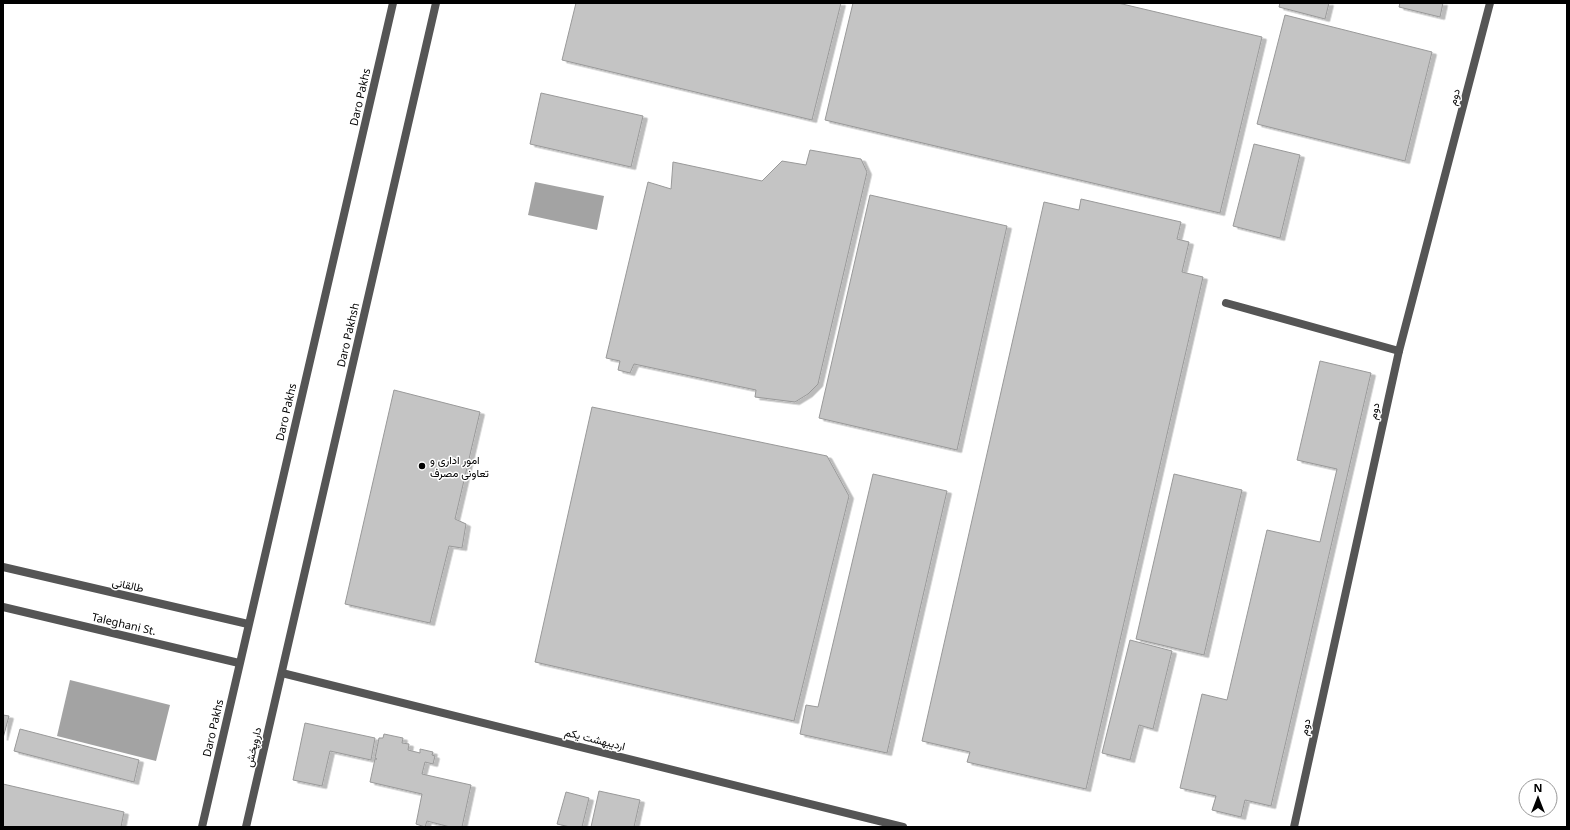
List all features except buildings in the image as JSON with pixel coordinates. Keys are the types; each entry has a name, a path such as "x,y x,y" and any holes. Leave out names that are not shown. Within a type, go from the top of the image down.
{"street":[{"name":"Daro Pakhs","path":"202,827 393,3"},
{"name":"Daro Pakhsh","path":"282,673 436,3"},
{"name":"دوم","path":"1294,827 1399,351 1490,3"},
{"path":"1226,303 1399,351"},
{"name":"طالقانی","path":"3,568 248,624"},
{"name":"Taleghani St.","path":"3,607 239,663"},
{"name":"داروپخش","path":"246,827 282,673"},
{"name":"اردیبهشت یکم","path":"282,673 903,827"}],"shaded area":[{"path":"535,182 604,196 597,230 528,215"},
{"path":"70,680 170,705 156,761 57,736"}],"place":[{"name":"امور اداری و تعاونی مصرف","path":"422,466"}]}
